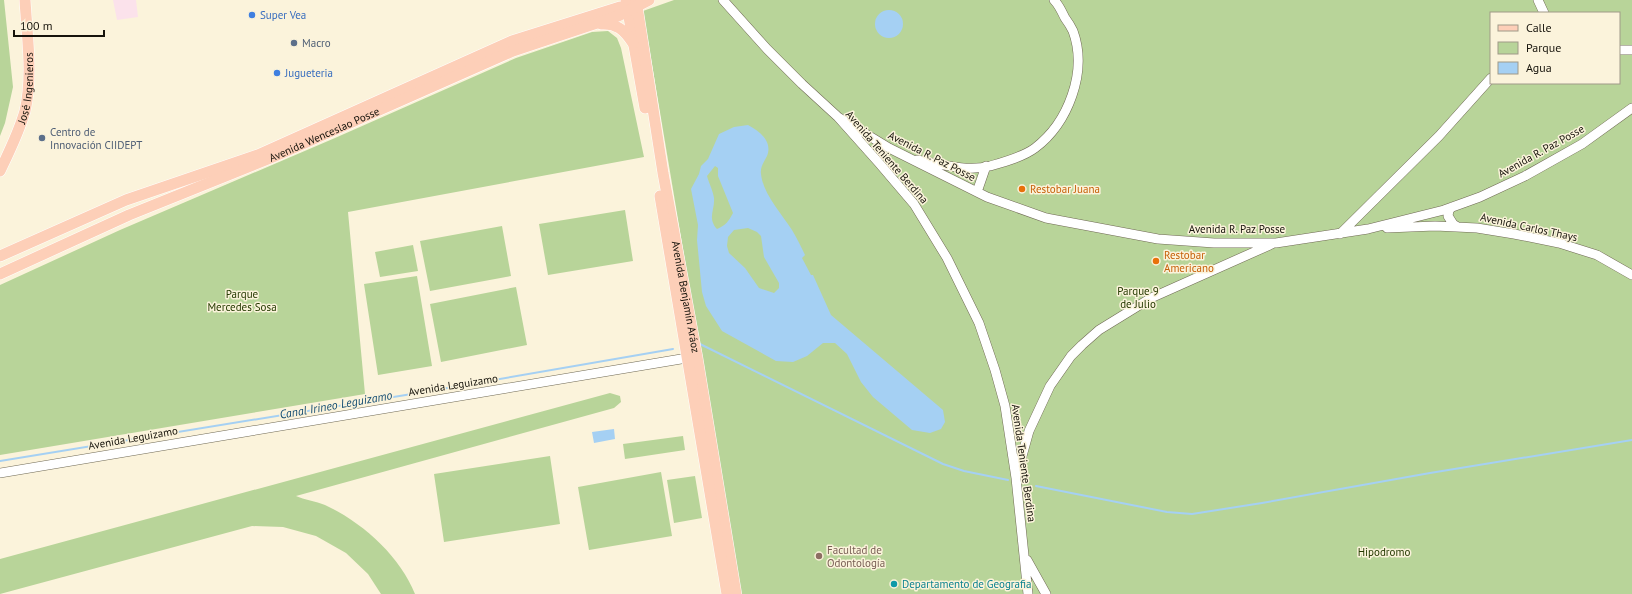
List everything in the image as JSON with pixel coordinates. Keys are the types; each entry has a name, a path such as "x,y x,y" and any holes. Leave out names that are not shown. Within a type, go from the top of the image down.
{"main road":[{"name":"José Ingenieros","path":"0,154 15,120 22,93 22,63 18,0"},
{"name":"José Ingenieros","path":"0,171 21,123 28,94 25,0"},
{"name":"Avenida Wenceslao Posse","path":"0,274 129,215 273,157 513,51 592,24 629,3 649,0"},
{"path":"0,255 126,200 258,155 512,41 629,3"},
{"name":"Avenida Benjamín Aráoz","path":"629,3 635,46 736,594"},
{"name":"Avenida Benjamín Aráoz","path":"629,3 663,173 727,594"},
{"path":"592,24 609,24 618,26 627,34 635,46"},
{"path":"0,268 50,246 66,243"}],"street":[{"name":"Avenida Teniente Berdina","path":"723,0 767,49 838,117 914,204 947,258 979,323 993,363 1005,406 1016,478 1028,594"},
{"name":"Avenida Teniente Berdina","path":"909,158 966,168 986,166 1015,158 1034,149 1048,136 1061,119 1071,99 1077,76 1077,54 1073,32 1054,0"},
{"path":"1538,0 1544,12"},
{"path":"1620,50 1632,50"},
{"path":"1340,234 1439,136 1490,79"},
{"name":"Avenida R. Paz Posse","path":"838,117 909,158 962,185 1018,209 1046,218 1165,240 1276,243 1368,229 1452,207 1480,197 1531,172 1582,144 1632,108"},
{"path":"977,192 986,166"},
{"path":"962,185 966,168"},
{"path":"1452,207 1448,210 1448,216 1453,224 1458,227"},
{"name":"Avenida Carlos Thays","path":"1368,229 1435,226 1484,229 1559,243 1597,256 1632,275"},
{"path":"1016,478 1029,431 1050,386 1071,356 1082,345 1099,330 1151,298 1276,243"},
{"name":"Avenida Leguizamo","path":"0,473 692,358"},
{"path":"1025,555 1046,594"}],"shaded area":[{"path":"113,0 136,0 138,17 117,20"}],"green space":[{"path":"0,0 4,0 13,87 5,123 0,136"},
{"name":"Parque 9 de Julio","path":"674,0 1632,0 1632,594 741,594 643,11"},
{"name":"Parque Mercedes Sosa","path":"608,31 617,38 621,48 644,157 348,212 365,394 0,455 0,285 120,230 335,138 516,58 592,32"},
{"path":"625,210 633,261 548,275 539,224"},
{"path":"502,226 511,276 430,291 420,241"},
{"path":"413,245 418,271 380,277 375,252"},
{"path":"417,276 432,366 378,375 364,284"},
{"path":"516,287 527,345 441,362 430,304"},
{"path":"610,393 620,396 621,402 614,408 296,496 318,502 339,512 366,531 400,566 415,594 381,594 368,574 346,553 316,536 283,527 252,526 0,594 0,559"},
{"path":"683,436 685,450 625,459 623,444"},
{"path":"550,456 560,524 444,542 434,474"},
{"path":"661,472 672,536 589,550 578,487"},
{"path":"695,476 702,518 674,523 667,480"}],"water":[{"path":"889,10 899,14 903,24 899,34 889,38 879,34 875,24 879,14"},
{"path":"748,125 760,133 767,141 767,156 761,169 762,181 769,196 797,239 805,255 802,258 811,275 813,275 831,315 943,410 945,422 941,429 930,433 912,430 873,397 861,382 847,354 835,343 823,343 807,356 793,362 776,361 722,331 706,306 702,292 697,240 698,225 691,189 699,174 701,166 708,159 719,134 734,127","holes":["715,166 718,168 718,176 733,213 726,223 717,229 712,221 714,198 707,176","748,228 757,232 761,236 764,257 779,283 779,288 774,293 759,288 745,268 729,253 727,246 728,237 734,230"]},
{"path":"614,429 615,439 594,443 592,432"}],"waterway":[{"path":"700,344 943,464 964,471 1008,480"},
{"name":"Canal Irineo Leguizamo","path":"0,461 424,392 673,349"},
{"path":"1036,486 1167,512 1192,514 1632,440"}],"place":[{"name":"Super Vea","path":"252,15"},
{"name":"Macro","path":"294,43"},
{"name":"Jugueteria","path":"277,73"},
{"name":"Centro de Innovación CIIDEPT","path":"42,138"},
{"name":"Restobar Juana","path":"1022,189"},
{"name":"Restobar Americano","path":"1156,261"},
{"name":"Facultad de Odontología","path":"819,556"},
{"name":"Departamento de Geografia","path":"894,584"}],"park label":[{"name":"Hipodromo","path":"1384,552"}]}
